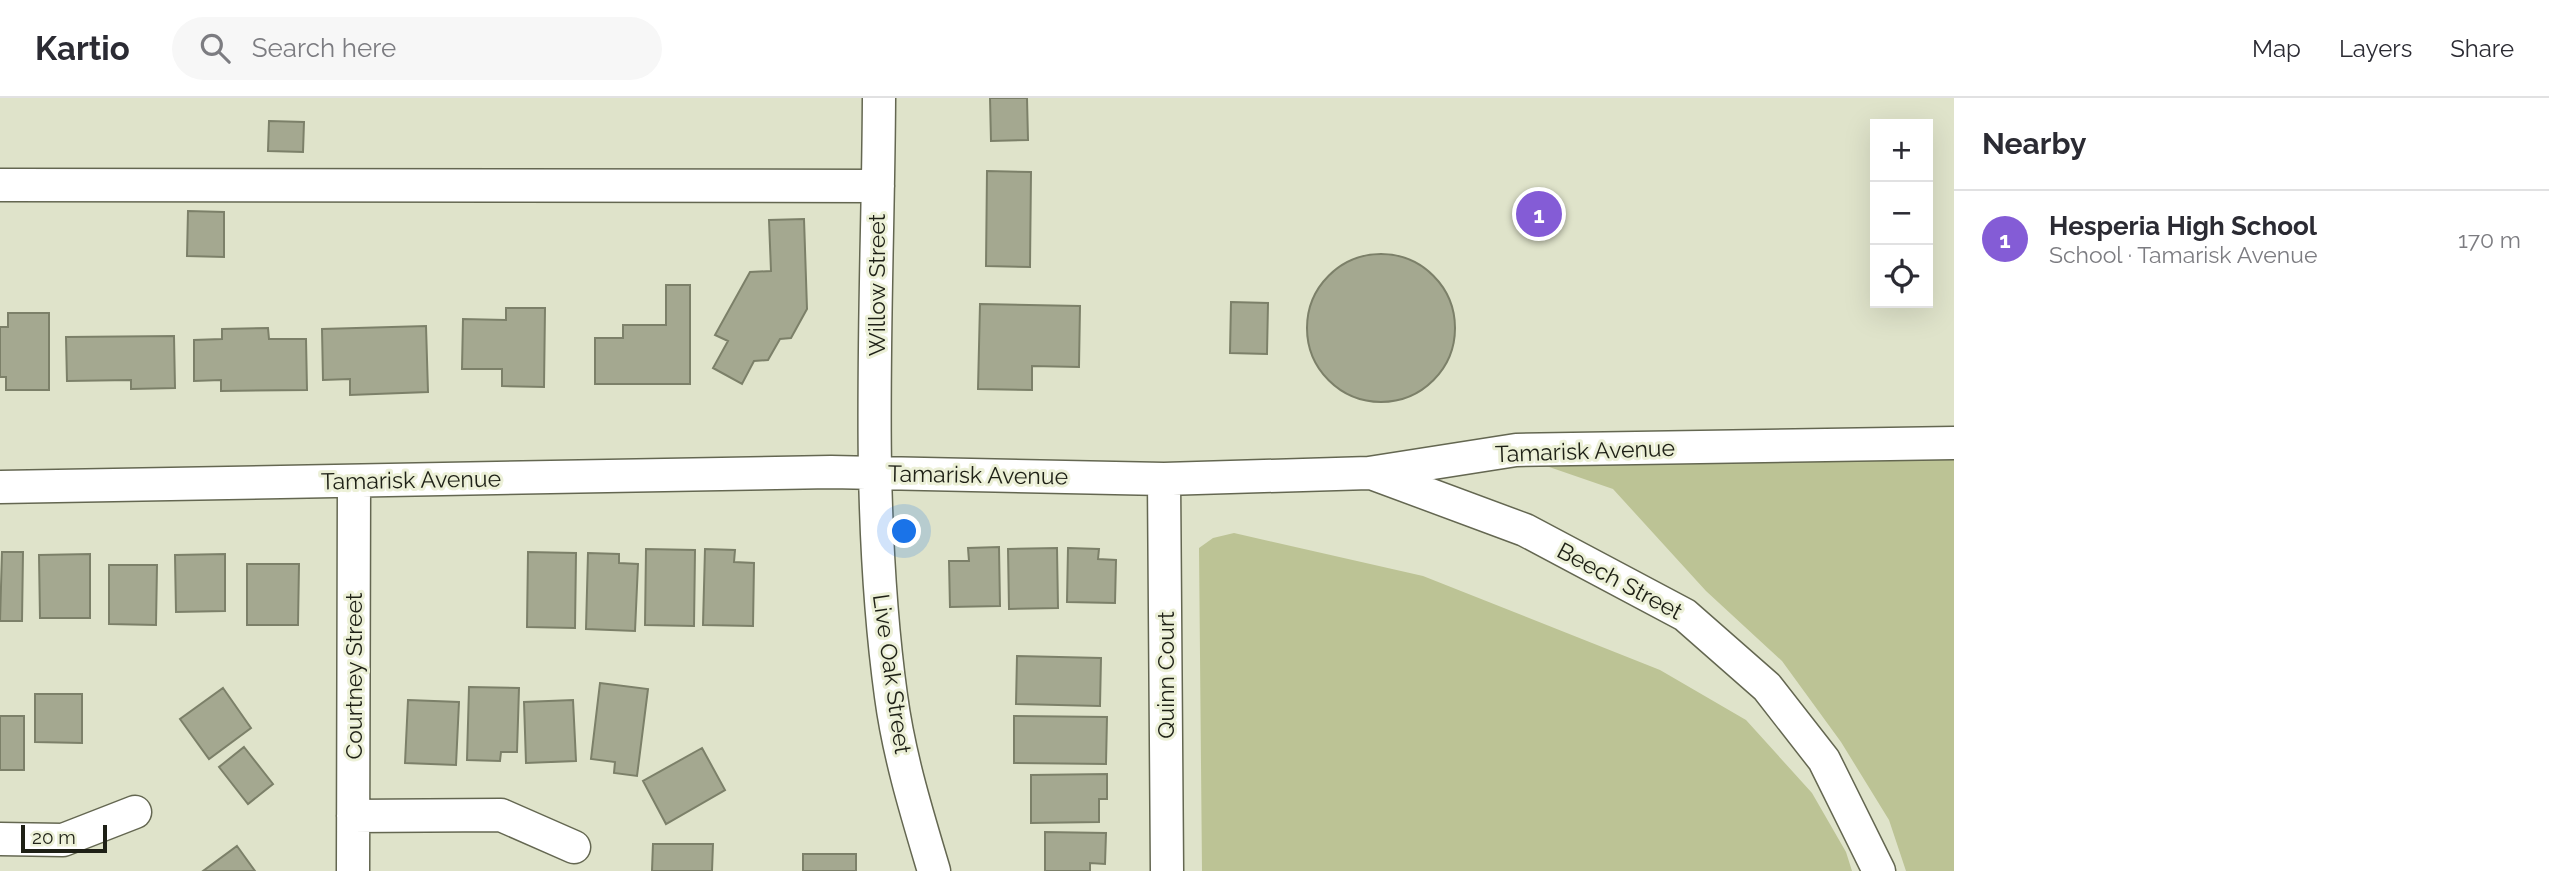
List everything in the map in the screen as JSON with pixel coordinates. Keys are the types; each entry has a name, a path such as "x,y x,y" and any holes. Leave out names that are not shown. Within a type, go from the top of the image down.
{"street":[{"name":"Willow Street","path":"876,472 878,98"},
{"path":"0,186 878,186"},
{"name":"Tamarisk Avenue","path":"0,487 876,472 1164,479 1369,473 1516,450 1954,443"},
{"name":"Live Oak Street","path":"876,472 881,607 891,698 909,787 934,871"},
{"name":"Beech Street","path":"1369,473 1525,530 1685,615 1767,687 1824,760 1879,871"},
{"name":"Quinn Court","path":"1164,479 1167,871"},
{"name":"Courtney Street","path":"353,871 354,481"},
{"path":"0,839 63,840 135,813"},
{"path":"353,816 501,815 574,847"}],"green space":[{"path":"1954,453 1954,871 1906,871 1889,820 1841,742 1782,661 1706,591 1613,489 1526,459"},
{"path":"1234,533 1423,576 1660,670 1746,720 1812,793 1846,852 1852,871 1202,871 1199,548 1213,538"}],"building":[{"path":"990,98 1027,98 1028,140 991,141"},
{"path":"269,121 304,122 303,152 268,151"},
{"path":"987,171 1031,172 1030,267 986,266"},
{"path":"188,211 224,212 224,257 187,256"},
{"path":"804,219 807,309 791,338 780,339 768,360 754,361 742,384 713,368 728,341 715,335 750,272 771,271 769,220"},
{"path":"1381,254 1409,260 1433,276 1449,300 1455,328 1449,356 1433,380 1409,396 1381,402 1353,396 1329,380 1313,356 1307,328 1313,300 1329,276 1353,260"},
{"path":"666,285 690,285 690,384 595,384 595,338 623,338 623,325 666,325"},
{"path":"1231,302 1268,303 1267,354 1230,353"},
{"path":"980,304 1080,306 1079,367 1032,366 1032,390 978,389"},
{"path":"506,308 545,308 544,387 502,386 502,369 462,369 463,319 506,320"},
{"path":"8,313 49,313 49,390 6,390 6,377 0,377 0,327 8,327"},
{"path":"426,326 428,392 350,395 350,379 323,380 322,329"},
{"path":"268,328 269,339 306,339 307,390 221,391 221,380 194,381 194,340 222,339 222,329"},
{"path":"174,336 175,388 131,389 131,380 67,381 66,337"},
{"path":"999,547 1000,606 950,607 949,561 969,561 968,548"},
{"path":"1057,548 1058,608 1009,609 1008,549"},
{"path":"1068,548 1099,549 1098,559 1116,560 1115,603 1067,602"},
{"path":"646,549 695,550 694,626 645,625"},
{"path":"705,549 735,550 734,562 754,563 753,626 703,625"},
{"path":"2,552 23,552 22,621 0,621"},
{"path":"528,552 576,553 575,628 527,627"},
{"path":"588,553 619,554 619,563 638,564 635,631 586,629"},
{"path":"90,554 90,618 40,618 39,555"},
{"path":"225,554 225,611 176,612 175,555"},
{"path":"247,564 299,564 298,625 247,625"},
{"path":"109,565 157,565 156,625 109,624"},
{"path":"1017,656 1101,658 1100,706 1016,704"},
{"path":"600,683 648,689 637,776 614,773 615,762 591,759"},
{"path":"469,687 519,688 517,752 501,752 500,761 467,760"},
{"path":"223,688 251,728 209,759 180,719"},
{"path":"35,694 82,694 82,743 35,742"},
{"path":"408,700 459,702 456,765 405,763"},
{"path":"573,700 576,761 526,763 524,702"},
{"path":"0,716 24,716 24,770 0,770"},
{"path":"1014,716 1107,717 1106,764 1014,763"},
{"path":"244,747 273,784 248,804 219,767"},
{"path":"702,748 725,790 666,824 643,781"},
{"path":"1107,774 1107,799 1099,799 1099,822 1031,823 1031,775"},
{"path":"1045,832 1106,833 1105,864 1090,863 1090,871 1045,871"},
{"path":"653,844 713,844 712,871 652,871"},
{"path":"237,846 255,871 203,871"},
{"path":"803,854 856,854 856,871 803,871"}],"place":[{"name":"Hesperia High School","path":"1539,214"}]}
